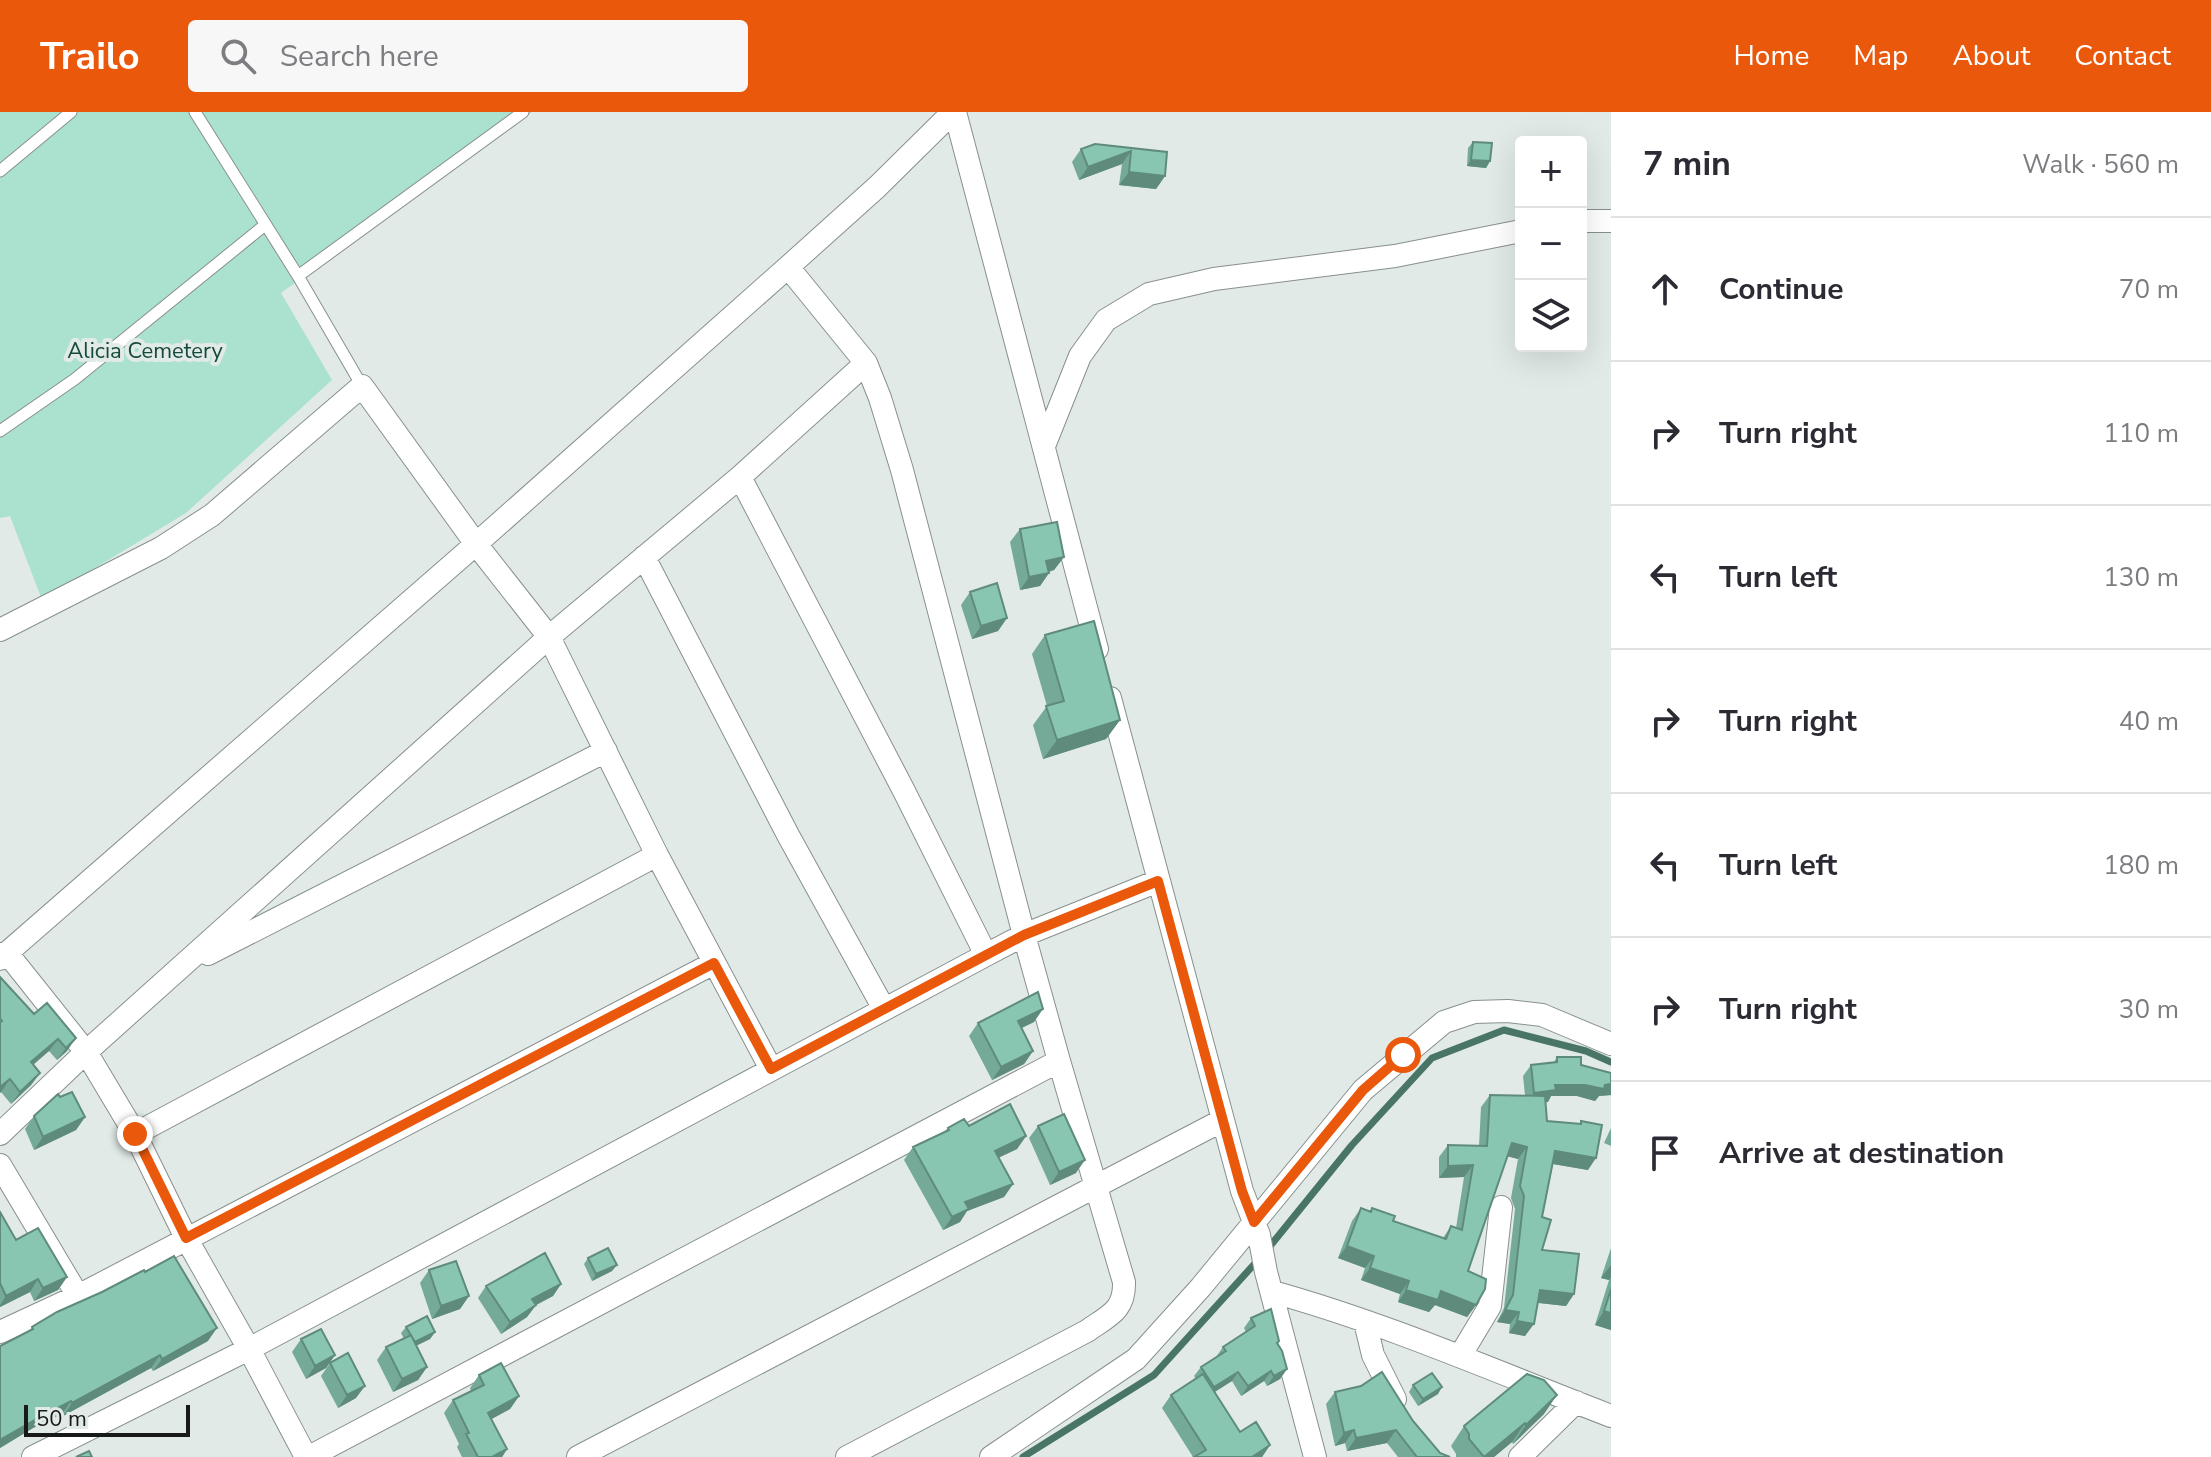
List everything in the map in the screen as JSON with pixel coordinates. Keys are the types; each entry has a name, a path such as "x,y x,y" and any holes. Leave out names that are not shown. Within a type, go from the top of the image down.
{"street":[{"path":"1059,1061 308,1457 186,1238 135,1134 86,1052 2,955 476,544 877,187 954,112 1158,881 1242,1191 1256,1229 1312,1456"},
{"path":"1587,221 1611,221"},
{"path":"1044,446 1080,356 1106,320 1149,294 1214,279 1395,256 1515,232"},
{"path":"788,267 866,363 880,398 902,470 1024,935 1124,1282 1124,1295 1118,1309 1087,1331 847,1457"},
{"path":"0,1134 86,1052 549,637 740,477 866,363"},
{"path":"0,630 161,548 212,515 362,386 476,544 549,637 657,855 771,1069"},
{"path":"740,477 986,955"},
{"path":"644,557 781,822 884,1009"},
{"path":"179,969 606,751"},
{"path":"135,1134 657,855"},
{"path":"33,1457 249,1349 1024,935 1158,881"},
{"path":"0,1332 78,1296 714,963"},
{"path":"991,1457 1136,1359 1256,1229 1363,1090 1444,1022 1474,1012 1508,1011 1542,1015 1611,1044"},
{"path":"578,1457 1223,1120"},
{"path":"0,1165 78,1296"},
{"path":"1460,1356 1490,1306 1501,1207"},
{"path":"1269,1282 1611,1416"},
{"path":"1365,1322 1373,1355 1392,1394 1410,1419"},
{"path":"1520,1457 1576,1402"}],"lane":[{"path":"0,171 71,112"},
{"path":"195,112 298,276 362,386"},
{"path":"298,276 523,112"},
{"path":"0,431 75,379 265,225"}],"green space":[{"name":"Alicia Cemetery","path":"0,112 532,112 281,293 332,380 186,513 42,600 10,516 0,518"}],"building":[{"path":"1473,142 1492,143 1490,161 1471,160"},
{"path":"1095,144 1167,152 1165,176 1129,172 1131,151 1088,167 1081,149"},
{"path":"1057,522 1064,557 1046,561 1049,573 1029,577 1020,529"},
{"path":"997,583 1007,618 981,626 970,592"},
{"path":"1094,621 1120,720 1057,740 1046,706 1064,701 1045,635"},
{"path":"0,977 34,1014 47,1003 76,1038 66,1048 58,1039 31,1062 40,1073 20,1092 10,1079 0,1087"},
{"path":"1038,992 1043,1009 1018,1021 1033,1051 1001,1067 978,1023"},
{"path":"1557,1057 1581,1057 1581,1065 1611,1073 1611,1084 1605,1085 1604,1089 1585,1085 1555,1085 1556,1090 1534,1093 1531,1065 1557,1062"},
{"path":"72,1092 85,1117 43,1137 34,1116 58,1094 60,1097"},
{"path":"1490,1095 1545,1096 1547,1121 1581,1124 1581,1121 1602,1125 1596,1158 1555,1151 1542,1217 1551,1220 1542,1250 1579,1254 1574,1294 1540,1290 1534,1324 1517,1321 1519,1312 1505,1310 1513,1295 1524,1196 1520,1186 1527,1147 1512,1143 1468,1271 1486,1279 1485,1289 1476,1305 1441,1291 1438,1300 1406,1290 1409,1281 1370,1268 1374,1256 1347,1246 1361,1208 1371,1212 1372,1208 1395,1216 1393,1221 1446,1239 1451,1226 1462,1230 1473,1165 1448,1166 1448,1145 1487,1146"},
{"path":"1010,1104 1026,1136 995,1151 1013,1184 965,1202 969,1209 952,1217 913,1147 949,1130 964,1119 969,1126"},
{"path":"1064,1114 1085,1160 1059,1172 1038,1126"},
{"path":"0,1212 16,1240 38,1228 67,1277 43,1288 38,1279 6,1296 0,1283"},
{"path":"608,1248 617,1265 596,1274 588,1258"},
{"path":"545,1253 561,1284 532,1299 536,1305 510,1322 486,1286"},
{"path":"174,1256 217,1328 0,1440 0,1346 57,1312"},
{"path":"456,1261 469,1296 441,1306 429,1270"},
{"path":"1611,1289 1611,1313 1604,1311"},
{"path":"1271,1309 1277,1343 1287,1369 1274,1376 1271,1371 1248,1386 1238,1372 1214,1387 1201,1367 1226,1351 1223,1347 1255,1326 1251,1318"},
{"path":"427,1316 435,1332 415,1342 406,1327"},
{"path":"321,1329 335,1355 315,1366 301,1339"},
{"path":"411,1335 427,1367 402,1379 386,1347"},
{"path":"348,1353 365,1386 347,1395 330,1363"},
{"path":"501,1363 519,1396 488,1413 507,1449 492,1457 478,1457 453,1400 484,1385 479,1375"},
{"path":"1382,1372 1413,1421 1440,1453 1450,1457 1417,1457 1396,1430 1356,1438 1354,1430 1344,1433 1335,1392 1361,1386"},
{"path":"1432,1373 1442,1387 1423,1399 1413,1385"},
{"path":"1203,1374 1240,1432 1256,1422 1270,1445 1252,1457 1194,1457 1206,1450 1171,1395"},
{"path":"1527,1374 1544,1380 1557,1395 1526,1425 1484,1457 1469,1439 1464,1426"},
{"path":"89,1451 92,1457 76,1457"}],"waterway":[{"path":"1266,1251 1352,1145 1432,1058 1504,1030 1586,1051 1611,1062"},
{"path":"1023,1457 1154,1375 1258,1260"}],"route":[{"path":"135,1134 186,1238 714,963 771,1069 1024,935 1158,881 1242,1191 1254,1222 1363,1090 1403,1055"}]}
